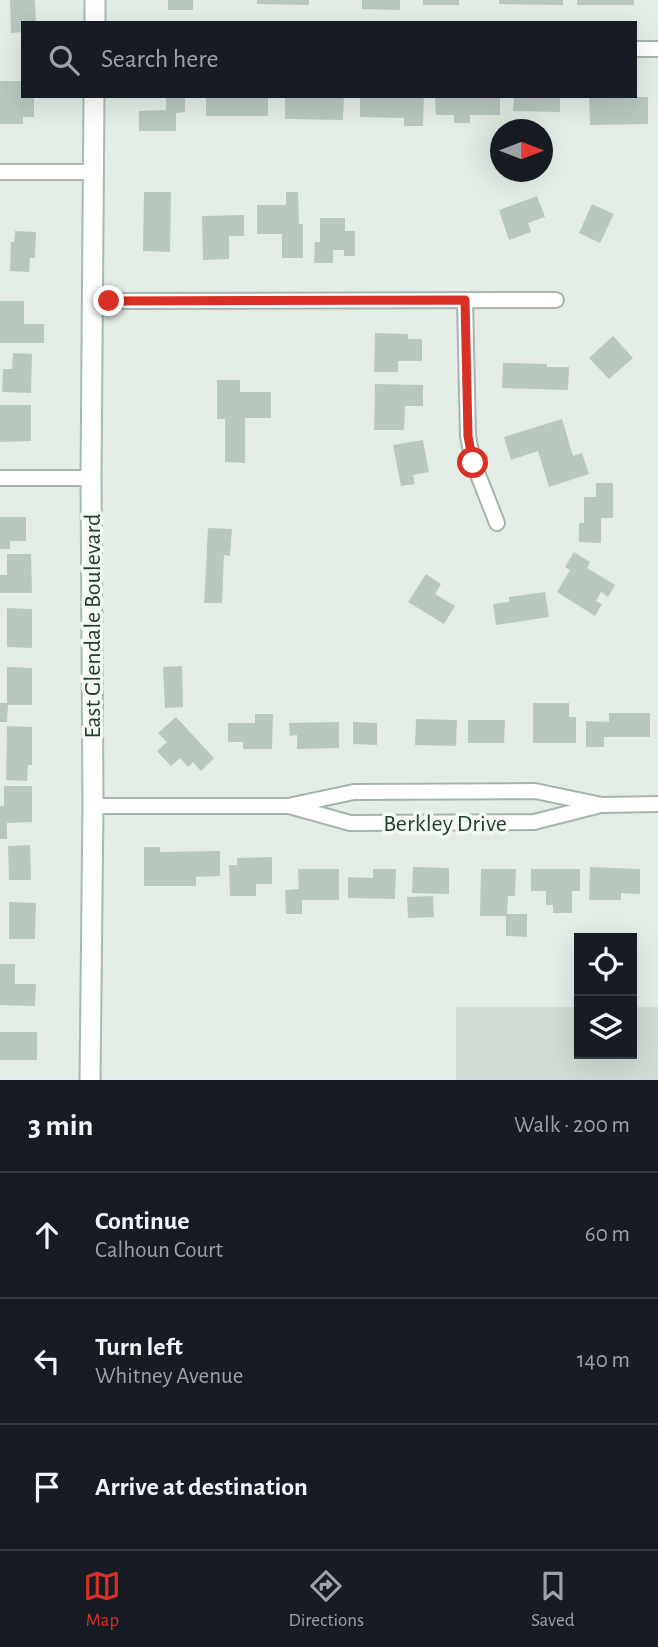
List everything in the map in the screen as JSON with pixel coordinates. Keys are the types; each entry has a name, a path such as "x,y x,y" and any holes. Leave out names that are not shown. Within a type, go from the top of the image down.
{"street":[{"path":"95,0 95,21"},
{"path":"637,49 658,49"},
{"name":"East Glendale Boulevard","path":"90,1080 94,98"},
{"path":"0,172 94,172"},
{"path":"465,300 468,436 473,463 497,523"},
{"path":"93,301 556,300"},
{"path":"0,478 91,478"},
{"name":"Berkley Drive","path":"93,806 288,806 354,792 535,790 602,805"},
{"name":"Berkley Drive","path":"288,806 350,823 534,822 602,805 658,804"}],"shaded area":[{"path":"456,1007 574,1007 574,1059 637,1059 637,1007 658,1007 658,1080 456,1080"}],"building":[{"path":"10,0 35,0 36,21 21,21 21,32 11,33"},
{"path":"168,0 193,0 193,10 168,10"},
{"path":"257,0 309,0 309,5 257,4"},
{"path":"362,0 400,0 400,10 362,9"},
{"path":"423,0 459,0 459,5 423,5"},
{"path":"499,0 563,0 563,5 499,4"},
{"path":"577,0 634,0 634,5 577,5"},
{"path":"0,81 21,81 21,98 34,98 34,117 23,117 23,124 0,124"},
{"path":"648,97 648,124 590,125 589,98"},
{"path":"166,98 185,98 185,112 176,113 176,131 139,131 139,111 166,110"},
{"path":"206,98 268,98 268,116 206,116"},
{"path":"285,98 344,98 343,120 285,119"},
{"path":"360,98 424,98 423,126 404,126 404,118 360,117"},
{"path":"435,98 500,98 500,115 470,115 470,123 454,123 454,115 436,115"},
{"path":"514,98 560,98 560,112 513,111"},
{"path":"144,192 171,192 170,252 143,251"},
{"path":"286,192 298,192 299,224 303,224 303,258 282,258 282,234 257,234 257,205 286,205"},
{"path":"537,196 545,217 528,223 531,232 509,240 499,210"},
{"path":"592,204 614,214 600,243 579,233"},
{"path":"244,215 244,236 229,236 229,259 203,260 202,216"},
{"path":"320,218 345,218 345,231 355,231 355,256 344,256 344,250 333,250 333,263 314,263 315,242 320,242"},
{"path":"15,231 36,232 35,258 30,258 29,272 10,271 11,242 14,242"},
{"path":"0,301 24,301 24,324 44,324 44,343 0,343"},
{"path":"375,333 408,334 408,339 422,339 422,361 398,361 398,372 374,372"},
{"path":"613,336 633,358 609,379 589,358"},
{"path":"13,353 32,354 31,393 2,392 3,369 12,369"},
{"path":"503,363 569,367 568,390 502,388"},
{"path":"217,380 240,380 240,392 271,392 271,418 245,418 245,463 225,462 225,419 217,419"},
{"path":"375,384 423,385 423,406 405,406 404,430 374,430"},
{"path":"0,405 31,405 31,441 0,442"},
{"path":"562,419 573,456 582,453 589,474 549,487 538,451 511,460 504,437"},
{"path":"423,440 429,472 413,475 415,484 401,486 393,445"},
{"path":"596,483 613,483 613,518 601,518 601,543 579,542 579,523 584,523 584,497 596,497"},
{"path":"0,517 26,517 26,541 10,541 10,549 0,549"},
{"path":"208,528 232,529 230,556 224,555 222,603 204,603"},
{"path":"574,552 590,562 587,568 615,585 608,597 601,592 596,601 602,604 595,616 557,592 570,570 565,567"},
{"path":"7,554 31,554 32,593 0,593 0,575 7,575"},
{"path":"426,574 441,584 435,594 455,606 444,624 408,602"},
{"path":"545,592 549,617 496,625 493,604 509,602 509,597"},
{"path":"7,608 32,609 32,648 7,647"},
{"path":"182,666 183,707 165,708 163,667"},
{"path":"7,667 32,668 32,705 8,705 7,722 0,722 0,703 7,703"},
{"path":"533,703 569,703 569,717 576,717 576,743 533,743"},
{"path":"609,713 650,713 650,737 604,737 604,747 586,747 586,721 609,722"},
{"path":"255,714 273,714 272,749 243,749 243,742 228,742 228,723 255,723"},
{"path":"176,717 214,758 201,771 193,762 188,767 180,758 171,766 157,751 167,742 158,733"},
{"path":"416,719 457,720 456,746 415,745"},
{"path":"468,720 505,720 504,743 468,743"},
{"path":"339,722 339,748 297,749 297,735 290,736 289,723"},
{"path":"353,722 377,723 377,745 353,744"},
{"path":"7,726 32,727 32,765 28,765 27,781 6,780"},
{"path":"4,786 32,786 32,822 7,823 7,839 0,839 0,806 4,806"},
{"path":"30,845 31,880 9,880 8,846"},
{"path":"144,847 160,847 160,852 220,851 220,876 196,877 196,886 144,886"},
{"path":"272,857 272,884 256,884 256,896 230,896 229,865 237,865 237,858"},
{"path":"413,867 449,868 449,894 412,893"},
{"path":"590,867 640,869 640,894 621,893 621,900 589,900"},
{"path":"298,869 339,869 339,900 302,900 302,914 286,914 285,890 299,889"},
{"path":"373,869 396,869 395,899 348,898 348,877 373,878"},
{"path":"481,869 516,869 515,896 508,896 507,914 527,914 527,937 506,936 506,916 480,916"},
{"path":"531,869 580,869 580,891 572,891 572,913 553,913 553,905 546,905 546,891 531,891"},
{"path":"433,896 434,917 408,918 407,897"},
{"path":"9,902 36,903 35,939 9,939"},
{"path":"0,964 15,964 15,984 36,984 35,1006 0,1005"},
{"path":"0,1032 37,1032 37,1060 0,1060"}],"route":[{"path":"109,301 465,300 468,436 473,463"}]}
